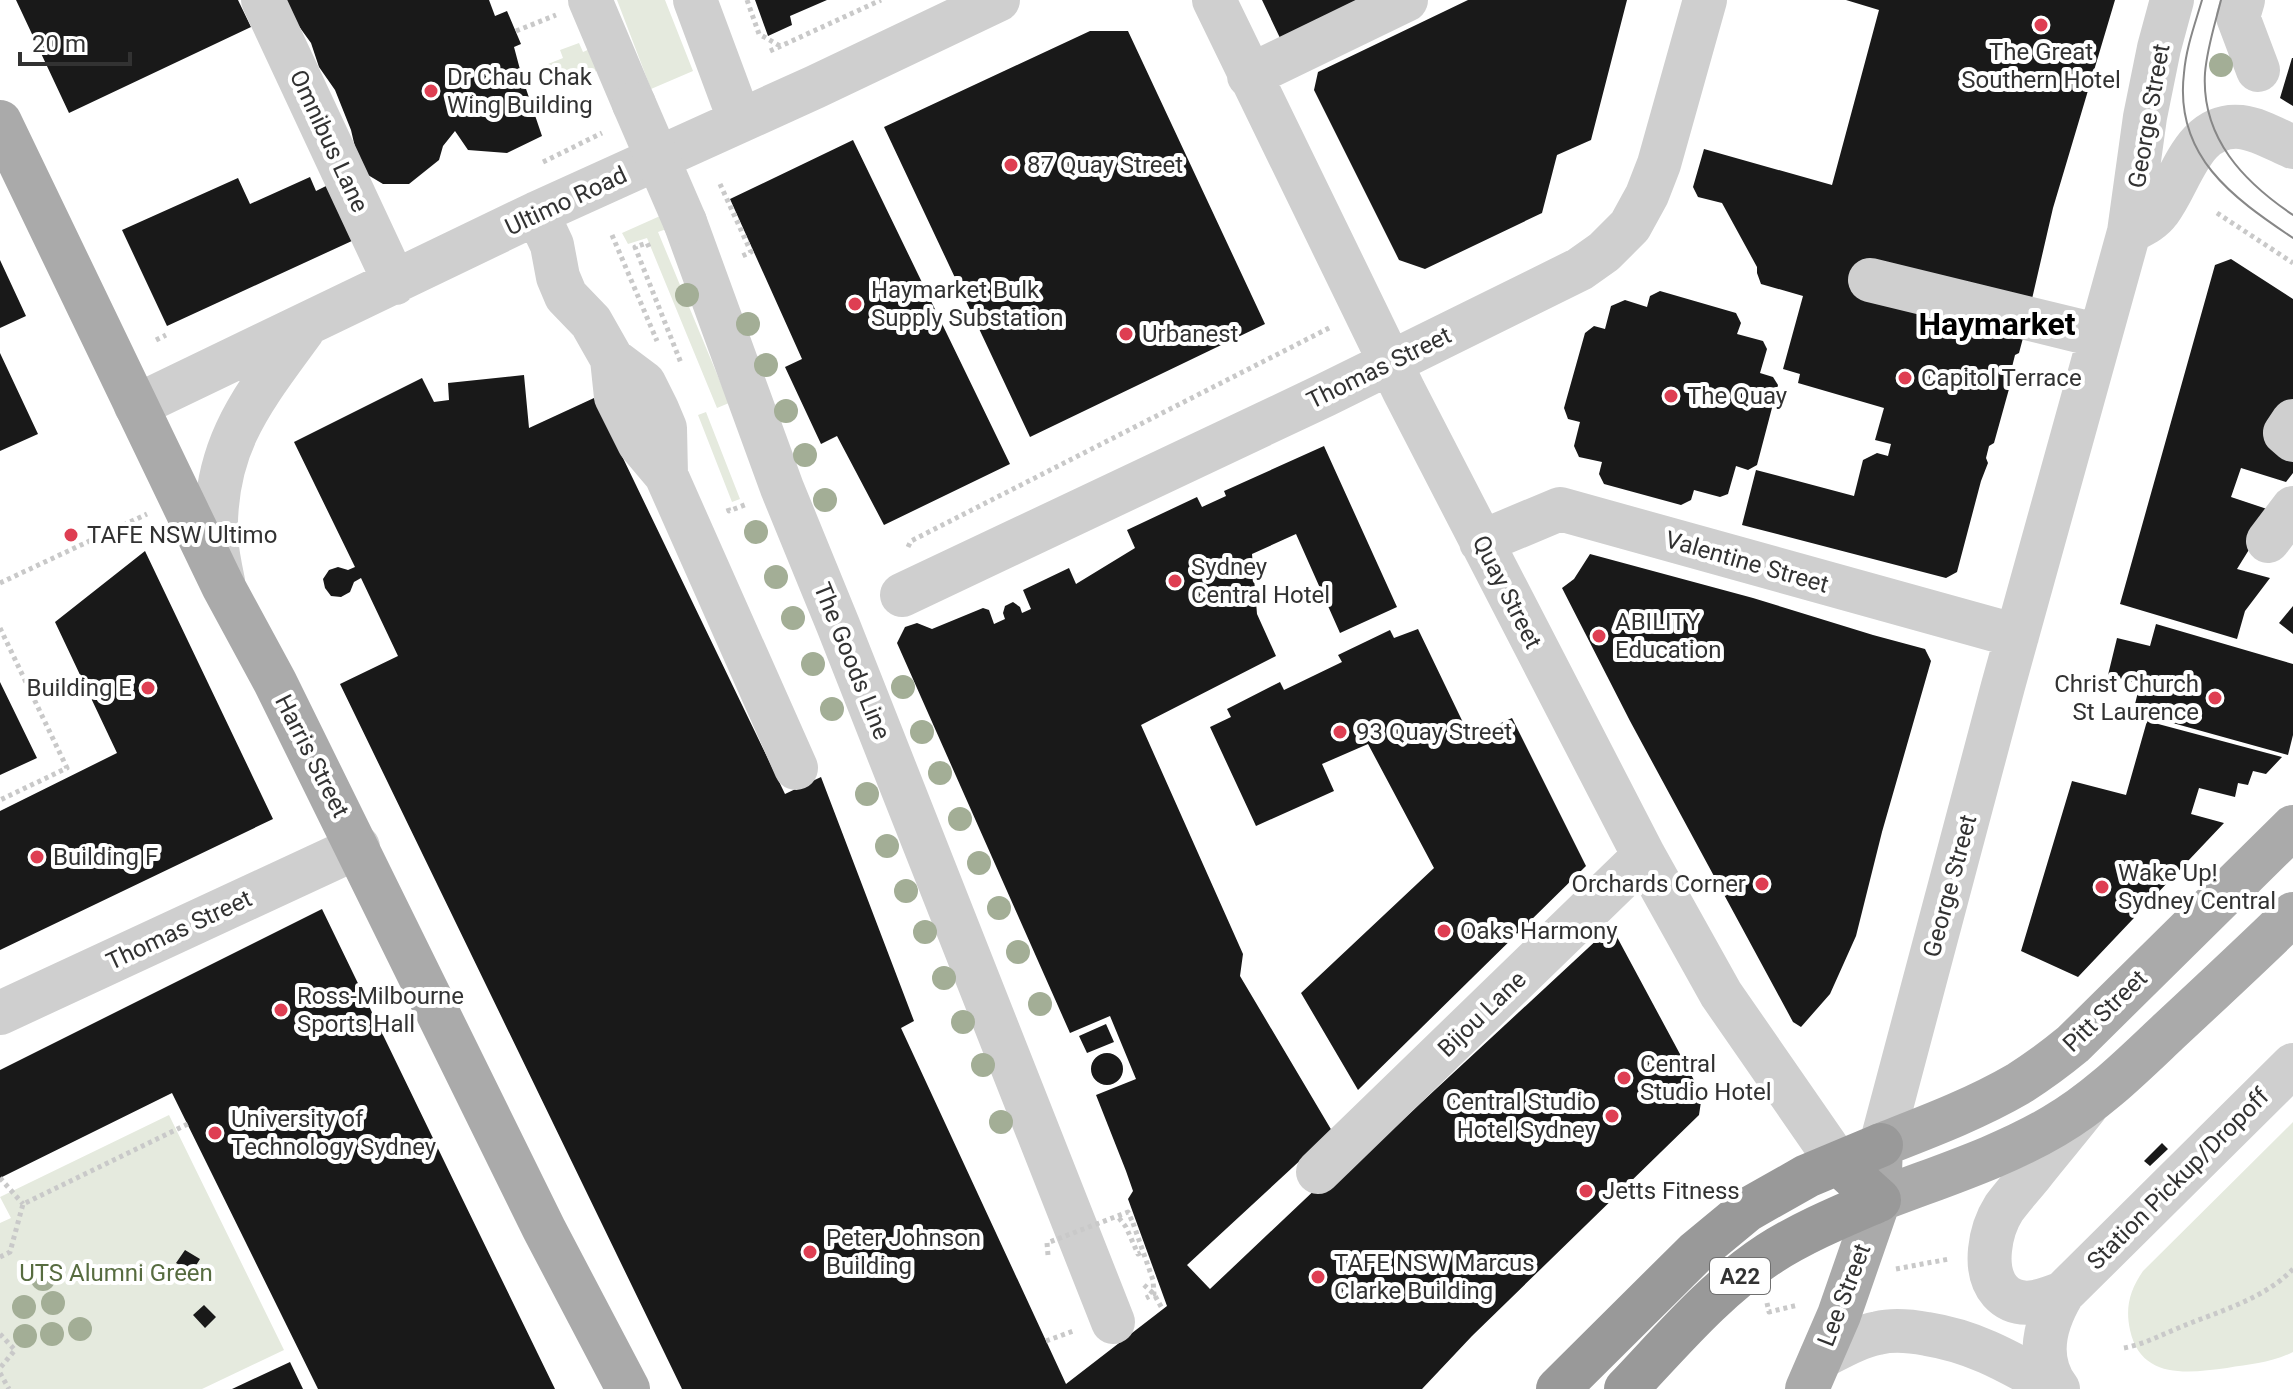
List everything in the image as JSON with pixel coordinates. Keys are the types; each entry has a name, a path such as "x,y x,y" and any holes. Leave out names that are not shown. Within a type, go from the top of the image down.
{"highway":[{"path":"1879,1200 1838,1163 1881,1145"},
{"name":"A22","path":"1558,1389 1695,1253 1728,1225 1782,1189 1838,1163"},
{"name":"A22","path":"1626,1389 1713,1300 1757,1263 1821,1226 1879,1200"}],"main road":[{"name":"Harris Street","path":"0,122 223,586 275,682 544,1229 628,1389"},
{"name":"Pitt Street","path":"1881,1145 2016,1085 2073,1044 2293,827"},
{"path":"1879,1200 2055,1126 2125,1073 2293,914"},
{"name":"Lee Street","path":"1814,1373 1844,1301 1879,1200 1881,1145"}],"street":[{"name":"Omnibus Lane","path":"263,0 395,283"},
{"name":"The Goods Line","path":"590,0 685,222 767,495 850,655 1094,1322"},
{"path":"695,0 740,121"},
{"name":"Ultimo Road","path":"136,406 395,283 544,229 740,121 998,0"},
{"name":"Quay Street","path":"1214,0 1390,363 1644,856 1721,994 1838,1163"},
{"path":"1249,76 1406,0"},
{"name":"Thomas Street","path":"903,574 1390,363 1580,269 1604,252 1630,226 1647,195 1659,164 1705,0"},
{"name":"George Street","path":"1881,1145 2129,232 2145,117 2172,0"},
{"path":"2243,0 2238,17 2258,70"},
{"name":"George Street","path":"2129,232 2160,210 2195,147 2215,131 2243,127 2293,147"},
{"path":"544,229 574,264 602,340 644,383 657,409 665,428 666,475 796,768"},
{"path":"1870,280 2100,336"},
{"path":"223,586 216,541 216,512 224,462 246,409 306,324"},
{"name":"Valentine Street","path":"1481,542 1560,509 2017,636"},
{"name":"Thomas Street","path":"0,1013 358,847"},
{"name":"Bijou Lane","path":"1318,1172 1644,856"},
{"name":"Station Pickup/Dropoff","path":"2063,1293 2293,1065"},
{"path":"2063,1293 2028,1303 2008,1297 1999,1289 1994,1278 1991,1241 2003,1209 2091,1101"},
{"path":"2058,1389 2050,1378 2044,1360 2050,1320 2063,1293"},
{"path":"1814,1373 1853,1341 1891,1331 1918,1332 1986,1349 2058,1389"}],"path":[{"path":"747,0 759,34 781,47"},
{"path":"770,51 881,0"},
{"path":"720,184 750,249"},
{"path":"2217,213 2293,263"},
{"path":"612,235 659,346"},
{"path":"652,256 647,243 635,247 684,370"},
{"path":"903,574 911,541 1336,324"},
{"path":"156,340 166,335"},
{"path":"727,505 729,511 767,495"},
{"path":"0,583 148,514"},
{"path":"0,628 67,768 0,800"},
{"path":"0,1257 10,1252 23,1204 188,1124"},
{"path":"0,1178 23,1204"},
{"path":"1048,1255 1047,1243 1128,1212 1144,1251 1154,1294"},
{"path":"1126,1227 1138,1254 1144,1251"},
{"path":"1896,1269 1954,1258"},
{"path":"2124,1348 2143,1344 2234,1306 2265,1291 2293,1269"},
{"path":"1769,1312 1798,1305"},
{"path":"1046,1341 1094,1322"},
{"path":"0,1334 17,1350 0,1371 9,1389"}],"green space":[{"path":"617,0 665,0 693,71 651,89"},
{"path":"579,43 583,52 599,45 607,67 557,86 548,64 563,58 560,50"},
{"path":"669,212 675,226 658,232 729,403 717,408 647,238 628,244 622,233"},
{"path":"706,412 740,499 732,502 698,415"},
{"name":"UTS Alumni Green","path":"169,1115 284,1350 202,1389 0,1389 0,1223 11,1218 0,1197"},
{"path":"2293,1122 2293,1352 2261,1363 2212,1370 2168,1370 2155,1365 2144,1358 2130,1330 2128,1306 2139,1278"}],"building":[{"path":"16,0 238,0 251,27 69,113"},
{"name":"Dr Chau Chak Wing Building","path":"280,0 489,0 495,16 507,11 521,44 514,47 542,136 507,153 468,150 455,131 443,146 439,160 409,184 383,184 368,175 358,160 351,130 335,90 319,67 311,43"},
{"path":"755,0 827,0 790,16 792,25 768,36"},
{"path":"1262,0 1359,0 1280,38"},
{"path":"1468,0 1627,0 1591,140 1557,155 1542,213 1425,269 1399,260 1314,90 1318,72"},
{"path":"1846,0 2115,0 2053,208 2023,338 2019,353 2015,355 2014,371 1994,443 1989,446 1988,463 1957,572 1946,578 1742,525 1756,470 1854,496 1863,460 1877,453 1888,456 1891,444 1875,440 1884,408 1798,383 1800,374 1783,369 1803,296 1761,284 1757,267 1722,203 1698,197 1693,187 1704,149 1832,185 1879,10"},
{"path":"1090,31 1128,31 1265,324 1030,437 884,127"},
{"path":"2293,58 2293,106 2280,98"},
{"name":"Haymarket Bulk Supply Substation","path":"853,140 1010,464 884,525 837,436 821,444 785,367 802,359 730,199"},
{"path":"310,177 316,191 328,185 354,240 167,326 122,230 238,178 250,204"},
{"path":"2231,259 2293,299 2293,400 2267,440 2293,462 2293,473 2286,482 2241,468 2231,497 2273,511 2237,569 2270,578 2245,611 2237,639 2120,604 2215,265"},
{"path":"0,260 26,316 0,328"},
{"name":"The Quay","path":"1660,291 1736,313 1741,323 1737,334 1763,341 1767,349 1760,373 1773,377 1778,385 1757,465 1748,470 1736,466 1728,494 1720,497 1694,490 1691,500 1681,505 1604,484 1599,474 1602,462 1579,457 1574,446 1580,422 1568,419 1564,408 1585,333 1594,326 1605,329 1611,306 1625,300 1647,307 1650,296"},
{"path":"0,353 38,434 0,451"},
{"path":"524,375 529,428 594,398 785,794 821,777 914,1021 901,1028 1066,1384 1167,1306 1128,1199 1133,1191 1096,1095 1136,1079 1110,1016 1070,1033 897,643 905,627 917,623 932,629 983,608 989,610 994,624 1005,619 1005,606 1013,602 1022,613 1031,609 1023,590 1069,568 1076,584 1135,548 1127,530 1197,497 1202,507 1226,496 1224,491 1324,446 1397,607 1340,633 1296,534 1252,554 1257,614 1276,656 1141,725 1243,954 1240,976 1332,1131 1187,1265 1210,1289 1321,1184 1327,1190 1601,936 1617,937 1702,1095 1699,1115 1472,1336 1422,1389 682,1389 340,684 398,656 361,578 354,582 350,592 341,597 331,596 325,588 323,579 329,570 355,567 294,442 422,378 434,402 449,400 448,383"},
{"name":"Building E","path":"145,551 273,819 0,950 0,811 117,753 55,622"},
{"path":"1590,554 1925,649 1931,661 1856,936 1830,994 1801,1027 1793,1022 1630,721 1562,588 1574,579"},
{"path":"2293,606 2293,634 2279,623"},
{"name":"Christ Church St Laurence","path":"2156,624 2293,664 2293,735 2288,755 2133,712 2140,684 2108,675 2117,638 2150,646"},
{"name":"Oaks Harmony","path":"1418,629 1470,737 1512,718 1586,866 1358,1090 1301,993 1434,868 1368,744 1322,764 1334,791 1256,826 1210,727 1231,717 1227,709 1280,682 1284,690 1342,662 1338,655 1390,630 1394,638"},
{"path":"0,682 37,758 0,775"},
{"name":"Wake Up! Sydney Central","path":"2147,721 2282,757 2266,774 2253,771 2248,785 2238,783 2235,797 2199,788 2191,814 2224,823 2078,977 2021,951 2072,781 2126,795"},
{"name":"University of Technology Sydney","path":"322,909 555,1389 318,1389 172,1093 0,1178 0,1070"},
{"path":"1106,1024 1114,1042 1087,1053 1079,1036"},
{"path":"1107,1053 1118,1058 1123,1069 1118,1080 1107,1085 1096,1080 1091,1069 1096,1058"},
{"path":"2162,1143 2168,1149 2150,1166 2144,1161"},
{"path":"185,1250 200,1259 192,1272 176,1263"},
{"path":"204,1305 216,1317 205,1328 193,1315"},
{"path":"290,1362 303,1389 232,1389"}],"tram line":[{"path":"2202,0 2184,73 2183,102 2188,128 2198,151 2229,190 2293,238"},
{"path":"2221,0 2205,73 2210,118 2218,138 2243,173 2293,215"}],"place":[{"name":"The Great Southern Hotel","path":"2041,25"},
{"name":"Dr Chau Chak Wing Building","path":"431,91"},
{"name":"87 Quay Street","path":"1011,165"},
{"name":"Haymarket Bulk Supply Substation","path":"855,304"},
{"name":"Urbanest","path":"1126,334"},
{"name":"Capitol Terrace","path":"1905,378"},
{"name":"The Quay","path":"1671,396"},
{"name":"TAFE NSW Ultimo","path":"71,535"},
{"name":"Sydney Central Hotel","path":"1175,581"},
{"name":"ABILITY Education","path":"1599,636"},
{"name":"Building E","path":"148,688"},
{"name":"Christ Church St Laurence","path":"2215,698"},
{"name":"93 Quay Street","path":"1340,732"},
{"name":"Building F","path":"37,857"},
{"name":"Orchards Corner","path":"1762,884"},
{"name":"Wake Up! Sydney Central","path":"2102,887"},
{"name":"Oaks Harmony","path":"1444,931"},
{"name":"Ross-Milbourne Sports Hall","path":"281,1010"},
{"name":"Central Studio Hotel","path":"1624,1078"},
{"name":"Central Studio Hotel Sydney","path":"1612,1116"},
{"name":"University of Technology Sydney","path":"215,1133"},
{"name":"Jetts Fitness","path":"1586,1191"},
{"name":"Peter Johnson Building","path":"810,1252"},
{"name":"TAFE NSW Marcus Clarke Building","path":"1318,1277"}],"district":[{"name":"Haymarket","path":"1997,324"}]}
